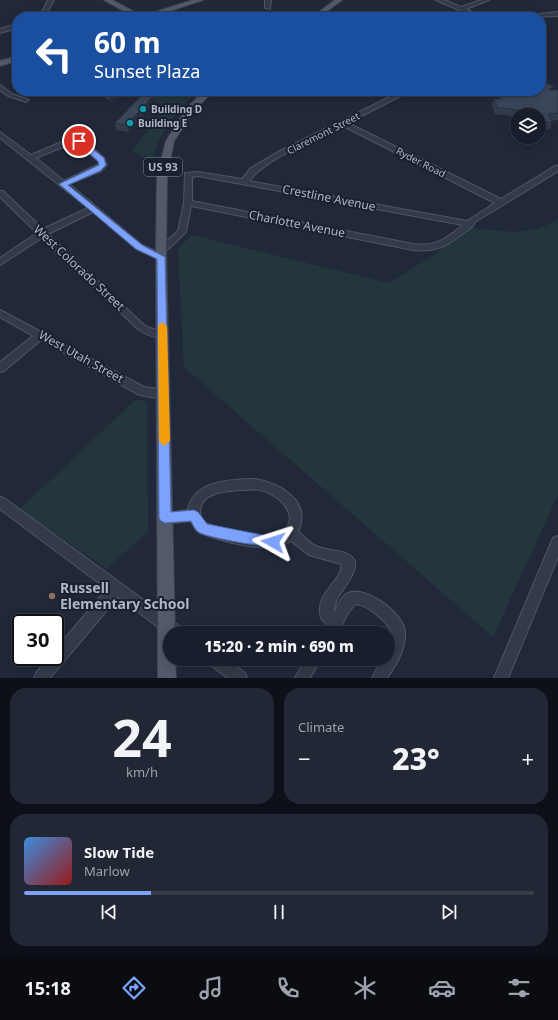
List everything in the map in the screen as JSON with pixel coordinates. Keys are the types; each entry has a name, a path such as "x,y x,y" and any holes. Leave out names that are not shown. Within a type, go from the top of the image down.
{"main road":[{"path":"161,12 200,0"},
{"path":"323,12 339,0"},
{"path":"110,2 122,12"},
{"path":"110,2 130,12"},
{"path":"0,64 12,60"},
{"name":"US 93","path":"172,626 165,518 161,199 164,161 170,141 190,110 204,96"},
{"name":"US 93","path":"167,678 168,666"}],"street":[{"path":"45,12 51,0"},
{"path":"268,0 268,8"},
{"path":"439,0 468,12"},
{"path":"461,9 486,0"},
{"path":"546,15 558,14"},
{"path":"0,31 12,27"},
{"path":"0,87 12,96"},
{"path":"13,96 26,100"},
{"name":"Claremont Street","path":"244,182 254,170 264,164 394,96"},
{"name":"Ryder Road","path":"343,123 500,202"},
{"path":"0,134 94,208 139,247 161,254 182,232 188,203"},
{"path":"30,158 69,142 77,141 101,160 103,165 100,168 63,184"},
{"name":"Charlotte Avenue","path":"188,203 406,246 435,249 470,224 471,221 558,168"},
{"name":"Crestline Avenue","path":"188,203 188,175 198,174 470,224"},
{"name":"West Colorado Street","path":"0,193 142,328 152,333 163,333"},
{"path":"0,262 58,224 94,208"},
{"name":"West Utah Street","path":"0,313 141,390 150,394 164,392"},
{"path":"0,368 41,335"},
{"path":"232,486 267,487 283,497 296,512 297,522 291,532 279,541 260,541 204,529 200,526 194,515 195,501 205,491 232,486"},
{"path":"2,507 168,626"},
{"path":"165,518 194,515"},
{"path":"291,532 297,540 318,553 340,556 349,563 347,573 326,606 327,615 332,626"},
{"path":"501,678 558,542"},
{"path":"41,678 117,588"},
{"path":"334,626 352,599 359,597 369,601 393,620 397,626 397,644 395,648"},
{"path":"224,666 240,678"},
{"path":"302,678 310,666"},
{"path":"379,678 385,666"}],"green space":[{"path":"146,96 193,96 183,106 163,133 154,153 152,163 132,150 166,109"},
{"path":"558,219 558,495 493,637 184,367 178,248 192,235 389,283 435,254 469,227 515,232 536,229"},
{"path":"135,400 143,400 147,405 148,531 107,569 20,509"}],"building":[{"path":"546,83 554,86 548,90 558,90 558,113 548,114 552,122 546,122 546,108 510,109 497,107 494,99 500,99 499,97 546,96"},
{"path":"141,96 152,97 127,125 115,123"}],"slow traffic":[{"path":"162,326 164,441"}],"place":[{"name":"Building D","path":"143,109"},
{"name":"Building E","path":"130,123"},
{"name":"Russell Elementary School","path":"52,596"}],"route":[{"path":"79,141 101,160 103,165 98,169 63,184 88,203 139,247 146,252 161,257 165,518 194,515 200,526 204,529 216,533 273,542"}]}
